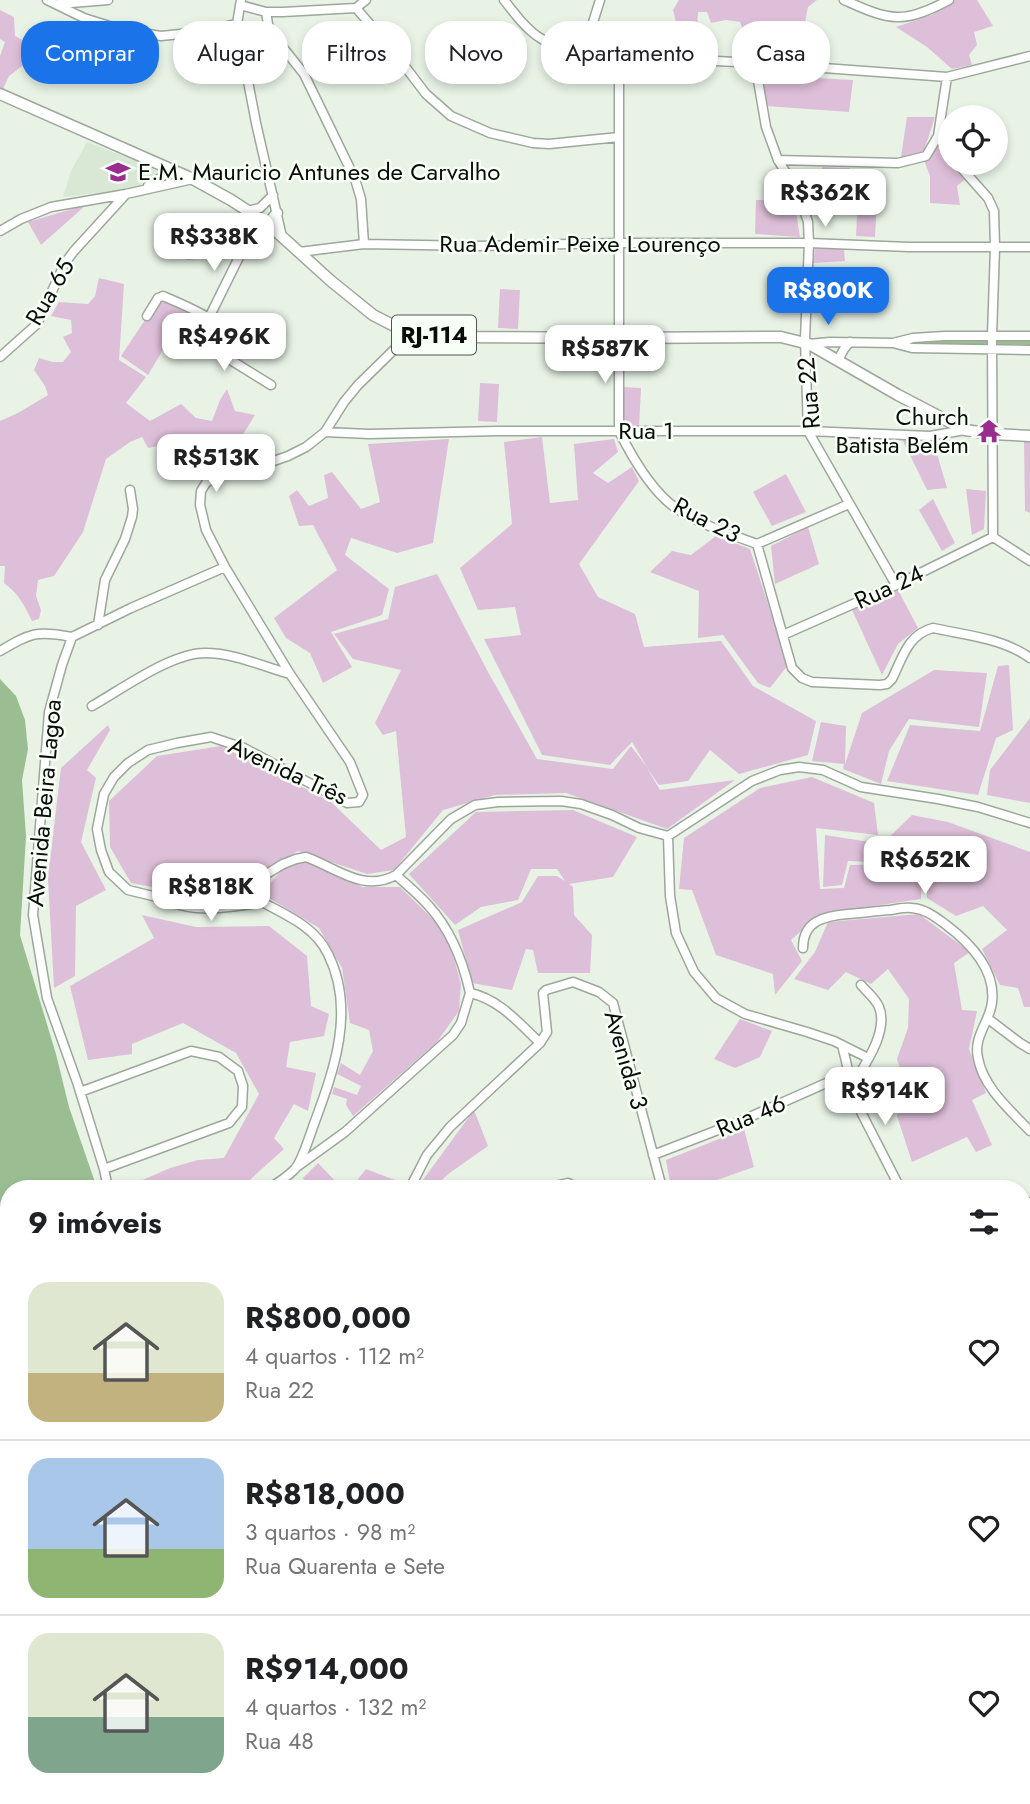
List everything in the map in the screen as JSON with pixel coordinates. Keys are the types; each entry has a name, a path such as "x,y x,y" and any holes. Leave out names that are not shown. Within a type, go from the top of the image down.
{"main road":[{"name":"RJ-114","path":"0,94 193,179 266,223 373,315 410,334 465,337 781,337 807,343 965,430 1030,436"},
{"path":"263,205 261,214 266,223 276,210"}],"street":[{"path":"47,0 84,18 122,30 161,36 173,35"},
{"path":"57,4 108,0"},
{"path":"238,21 241,2 266,12 356,8 366,0"},
{"path":"504,0 524,26 541,40"},
{"path":"593,21 600,0"},
{"path":"845,0 897,17 932,9 949,0"},
{"path":"356,8 426,94 451,116 490,133 533,143 549,144 619,137"},
{"path":"266,12 270,30 304,74 355,179 361,199 364,244"},
{"path":"830,68 947,77 1030,56"},
{"path":"943,105 947,77"},
{"path":"248,84 282,237"},
{"path":"619,84 619,431"},
{"name":"Rua 22","path":"759,84 766,127 778,160 798,192 808,222 808,431 896,585"},
{"path":"778,160 898,163 926,156 938,136"},
{"path":"143,189 172,170"},
{"path":"968,175 988,198 994,211 993,537 1030,561"},
{"path":"0,231 51,207 193,179"},
{"name":"Rua 65","path":"0,357 37,324 65,263 126,194"},
{"path":"247,211 257,209 273,195"},
{"path":"263,205 270,204 276,210"},
{"path":"266,223 242,250 199,340 271,385"},
{"name":"Rua Ademir Peixe Lourenço","path":"299,251 364,244 478,246 809,243 909,247 1030,247"},
{"path":"187,254 242,250"},
{"path":"147,316 158,298 163,296 208,317 222,325 225,330 215,351"},
{"path":"0,651 26,636 40,632 72,637 225,567 206,530 200,505 201,491 206,483 214,477 268,463 306,447 325,432 344,402 410,334"},
{"path":"893,342 912,348 992,342 1030,336"},
{"path":"807,343 893,342 913,338 992,342 1030,350"},
{"path":"838,360 850,342"},
{"name":"Rua 1","path":"325,432 808,431 930,436 965,430"},
{"name":"Rua 23","path":"619,431 657,491 676,508 706,524 757,544 792,668 802,678 812,682 887,684 910,642 924,630 933,628 999,643 1030,658"},
{"path":"98,625 105,580 125,539 132,517 130,490"},
{"path":"757,544 849,503"},
{"name":"Rua 24","path":"783,635 896,585 993,537"},
{"name":"Avenida Três","path":"165,899 128,890 109,872 97,829 103,794 114,777 128,763 148,750 211,737 244,748 347,803 359,802 363,795 350,762 290,674 225,567"},
{"name":"Avenida Beira Lagoa","path":"72,637 61,665 49,712 33,915 47,998 80,1092 106,1180"},
{"path":"92,706 150,672 186,656 205,653 236,657 290,674"},
{"path":"165,899 215,895 260,878 283,864 306,857 365,882 387,880 451,819 475,805 498,802 561,801 581,804 639,828 668,836 752,781 780,770 799,767 823,770 867,789 978,807 1030,823"},
{"path":"668,836 670,896 676,933 694,972 716,998 745,1014 807,1032 868,1058"},
{"path":"280,1180 345,1132 453,1035 461,1023 470,993 458,954 448,933 429,906 396,874"},
{"path":"260,878 262,902"},
{"path":"165,899 186,907 210,909 262,902 298,921 315,934 327,952 337,974 342,1028 331,1079 296,1168"},
{"path":"803,948 803,935 809,926 823,919 911,908 928,912 960,936 980,958 991,981 992,1003 977,1047 981,1070 992,1089 1030,1131"},
{"name":"Avenida 3","path":"540,1043 547,1032 542,998 542,993 546,990 573,982 607,997 616,1013 660,1180"},
{"path":"852,1086 880,1033 882,1016 878,1004 861,985"},
{"path":"414,1180 427,1155 450,1127 540,1043 502,1008 470,993"},
{"path":"987,1020 1030,1049"},
{"path":"842,1045 861,1112 896,1180"},
{"path":"80,1092 191,1051 219,1057 238,1071 243,1086 242,1107 229,1123 104,1169"},
{"name":"Rua 46","path":"653,1155 736,1123 849,1073"}],"shaded area":[{"path":"679,0 817,0 808,7 805,21 710,21 707,12 698,12 698,21 676,21 673,10"},
{"path":"953,0 977,0 993,26 974,32 977,45 969,55 972,65 952,69 927,47 896,27 932,15"},
{"path":"0,10 14,17 15,36 21,39 21,67 9,76 3,89 0,88 0,56 5,42 0,39"},
{"path":"830,79 853,80 849,112 766,106 763,84 830,84"},
{"path":"907,117 935,117 924,151 901,157"},
{"path":"87,142 157,171 146,186 63,197 71,171"},
{"path":"938,144 938,175 961,175 964,180 957,186 960,205 930,203 930,176 924,160"},
{"path":"822,167 850,168 851,200 825,200"},
{"path":"858,198 877,199 875,237 856,236"},
{"path":"756,200 794,200 800,237 755,234"},
{"path":"86,205 41,245 28,222"},
{"path":"815,248 844,249 845,261 813,263"},
{"path":"99,278 124,284 119,360 146,377 126,403 150,421 181,404 196,418 212,421 227,389 235,411 255,415 242,436 237,439 194,439 148,448 142,437 106,459 83,532 54,576 38,580 36,596 41,610 39,619 32,621 21,600 4,583 5,566 0,566 0,421 48,395 34,370 39,358 63,362 71,352 63,337 72,333 71,320 51,316 59,302 88,304 95,296"},
{"path":"500,289 520,290 518,329 498,328"},
{"path":"161,299 201,320 191,342 170,338 148,375 121,356"},
{"path":"480,383 499,384 497,422 478,421"},
{"path":"622,387 641,388 639,426 620,425"},
{"path":"542,437 550,503 578,500 574,444 614,439 618,452 593,473 608,483 632,467 639,481 579,564 598,597 635,614 644,647 721,641 753,686 816,721 808,755 739,774 710,750 688,781 659,785 647,768 660,790 735,780 667,829 566,793 495,795 443,810 394,870 367,874 298,851 241,885 174,891 131,883 110,847 109,801 157,756 221,746 330,801 381,850 406,837 396,731 383,735 375,723 401,670 353,659 334,634 388,619 395,587 437,574 537,759 613,769 631,746 647,767 632,742 610,765 542,755 484,639 521,635 515,607 478,610 460,568 512,524 504,442"},
{"path":"449,439 433,543 397,553 351,538 345,555 389,589 382,615 331,632 352,667 323,683 310,653 286,638 274,618 337,570 313,525 299,526 289,496 297,490 309,506 328,498 324,475 332,472 361,509 380,502 368,444"},
{"path":"902,439 933,440 947,488 927,490"},
{"path":"1024,441 1030,441 1030,513 1025,511"},
{"path":"786,474 806,512 772,526 753,492"},
{"path":"966,489 986,491 984,529 972,535"},
{"path":"933,499 955,543 942,551 919,510"},
{"path":"808,527 819,564 775,584 771,546"},
{"path":"716,536 750,549 788,665 770,688 758,683 723,635 698,638 699,591 650,572 672,551 691,555"},
{"path":"897,588 918,628 898,644 882,675 852,610"},
{"path":"1009,665 1013,730 996,738 978,795 887,781 910,725 980,731 998,666"},
{"path":"934,670 987,673 979,727 909,719 889,751 881,784 843,769 844,764 812,761 821,722 846,726 845,764 862,713"},
{"path":"0,679 16,696 25,720 28,749 22,780 26,836 20,935 69,1107 94,1180 0,1180"},
{"path":"1030,718 1030,803 987,795 990,770"},
{"path":"108,725 110,730 87,770 96,778 81,842 106,890 76,906 75,976 54,988 48,878 61,768"},
{"path":"812,777 874,803 878,835 816,828 820,889 844,888 850,865 922,864 921,899 820,914 791,940 802,961 775,995 773,974 716,955 692,890 679,889 684,838 760,788"},
{"path":"573,810 637,837 613,877 569,884 573,887 574,915 592,935 590,973 538,973 533,950 526,949 512,990 472,983 458,930 522,902 538,876 557,876 565,881 557,869 531,869 518,900 481,907 455,925 409,874 476,812"},
{"path":"912,815 948,822 1030,852 1030,1007 1024,1007 1018,988 1000,985 982,949 1007,930 983,906 956,916 927,898 926,855 890,863 848,861 842,885 823,887 825,835 882,844"},
{"path":"306,862 363,887 400,887 438,924 451,948 461,984 459,1011 437,1042 353,1116 346,1105 347,1099 332,1094 334,1087 357,1095 361,1086 337,1074 341,1063 360,1075 373,1051 369,1030 350,1023 342,968 319,928 269,898 268,886 284,867"},
{"path":"919,914 970,952 954,963 962,1010 977,1011 969,1049 986,1093 972,1100 992,1145 976,1152 967,1137 912,1162 897,1116 905,1086 897,1059 908,1028 909,999 888,969 871,984 846,972 828,990 794,979 815,952 828,922"},
{"path":"142,915 196,927 269,926 307,956 311,1006 329,1014 324,1036 290,1042 286,1067 316,1073 308,1111 294,1104 274,1138 284,1149 250,1180 142,1180 198,1160 224,1158 259,1094 236,1053 183,1023 132,1044 132,1054 88,1060 70,986 154,938"},
{"path":"740,1019 772,1031 760,1057 735,1068 714,1059"},
{"path":"474,1110 488,1146 442,1180 423,1180"},
{"path":"744,1129 754,1167 717,1180 670,1180 666,1160"},
{"path":"318,1163 334,1180 305,1180 303,1178"},
{"path":"366,1169 395,1180 357,1180"}],"waterway":[{"path":"932,340 986,340"},
{"path":"999,340 1030,341"}],"place":[{"name":"E.M. Mauricio Antunes de Carvalho","path":"118,172"},
{"name":"Church Batista Belém","path":"989,431"}]}
